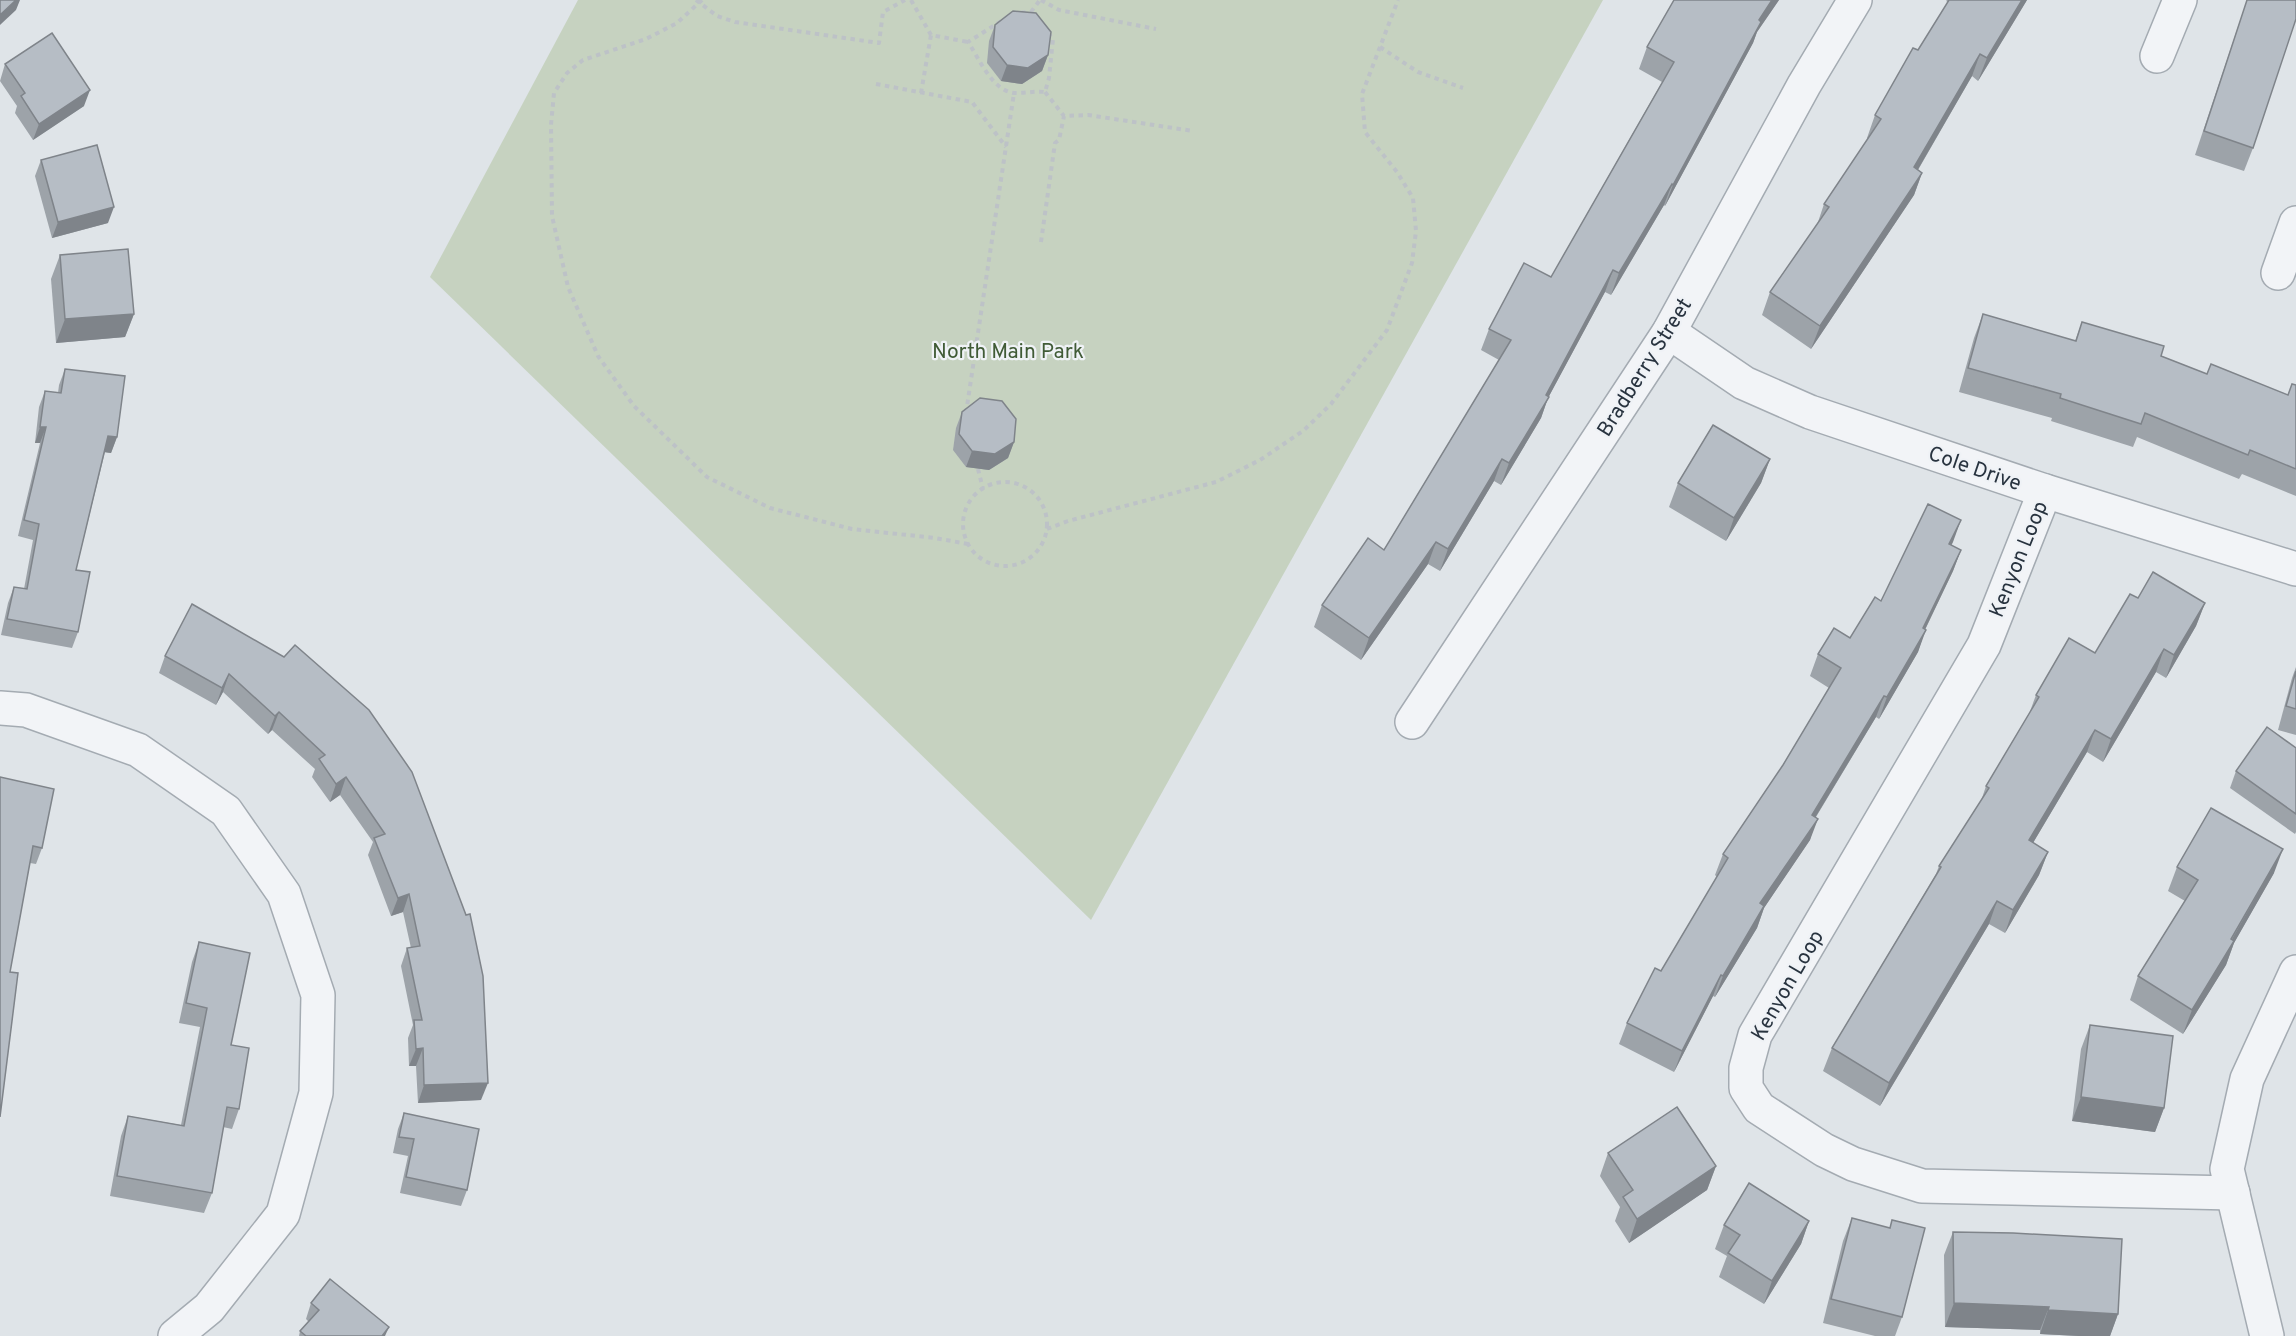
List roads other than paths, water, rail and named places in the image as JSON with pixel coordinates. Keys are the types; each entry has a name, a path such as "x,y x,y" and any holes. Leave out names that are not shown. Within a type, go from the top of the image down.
{"street":[{"name":"Bradberry Street","path":"1412,722 1669,332 1804,85 1855,0"},
{"path":"2157,56 2180,0"},
{"path":"2278,273 2296,223"},
{"name":"Cole Drive","path":"1669,332 1744,383 1810,412 2045,491 2296,569"},
{"name":"Kenyon Loop","path":"2045,491 1984,645 1755,1035 1746,1068 1746,1088 1759,1108 1824,1150 1853,1164 1922,1186 2233,1193"},
{"path":"0,708 26,710 138,750 226,811 284,894 318,995 316,1093 283,1214 209,1308 175,1336"},
{"path":"2267,1336 2227,1169 2247,1079 2296,972"}],"park label":[{"name":"North Main Park","path":"1008,351"}]}
